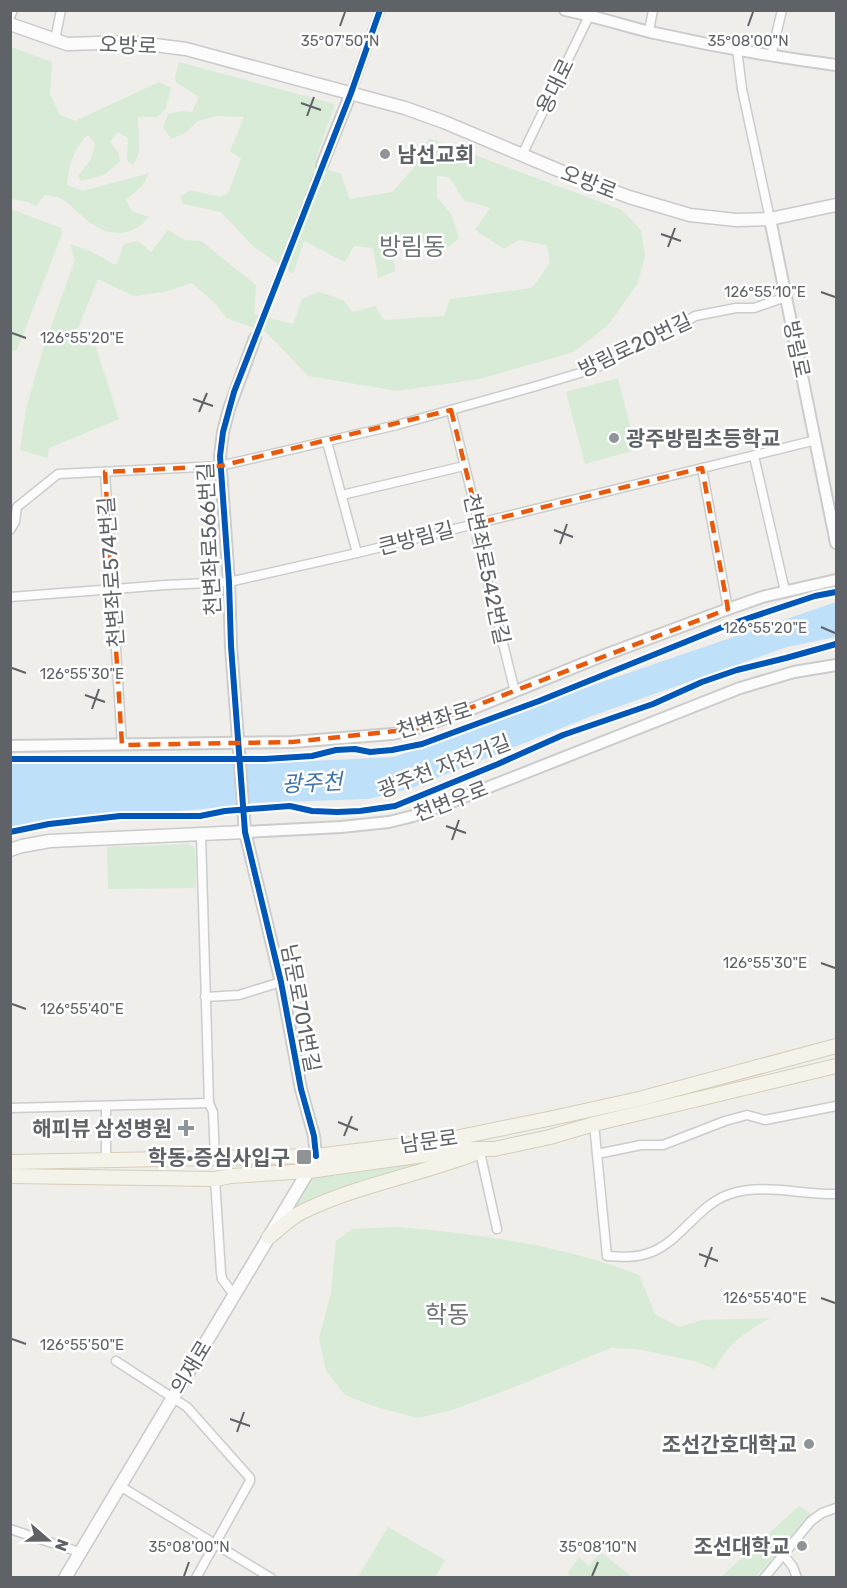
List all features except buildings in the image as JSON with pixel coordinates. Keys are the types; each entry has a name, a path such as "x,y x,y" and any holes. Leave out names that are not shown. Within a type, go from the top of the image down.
{"main road":[{"name":"오방로","path":"10,24 67,44 131,42 186,49 351,93 424,114 619,194 690,215 736,220 770,219 837,205"},
{"name":"천변우로","path":"10,850 50,841 245,832"},
{"name":"남문로","path":"10,1162 316,1156 445,1140 613,1105 837,1046"},
{"name":"남문로","path":"10,1176 216,1179 309,1171 467,1149 487,1150 550,1137 597,1123 837,1066"},
{"path":"597,1123 604,1114 614,1110 613,1105"},
{"path":"269,1237 300,1214 334,1198 455,1162 487,1150"},
{"name":"의재로","path":"65,1578 316,1156"}],"street":[{"path":"10,17 13,10"},
{"path":"55,40 61,10"},
{"path":"322,165 351,93 380,10"},
{"path":"649,32 653,10"},
{"path":"771,56 782,10"},
{"path":"568,11 649,32 771,56 837,65"},
{"name":"용대로","path":"522,155 588,16"},
{"name":"방림로","path":"737,49 742,89 837,543"},
{"name":"방림로20번길","path":"10,530 15,522 17,507 58,474 220,466 397,425 590,370 607,363 669,324 736,308 754,308 786,297"},
{"name":"천변좌로566번길","path":"245,832 220,456 223,432 234,392 255,338"},
{"name":"천변좌로542번길","path":"451,410 479,523 477,538 515,692"},
{"name":"큰방림길","path":"10,597 229,582 357,553 816,440"},
{"path":"327,442 357,553"},
{"path":"754,456 785,591"},
{"path":"342,495 464,466"},
{"path":"702,468 728,609"},
{"name":"천변좌로574번길","path":"105,472 122,745"},
{"name":"천변좌로","path":"10,746 335,740 392,734 415,729 469,710 602,656 762,597 837,580"},
{"name":"천변우로","path":"245,832 341,827 399,820 741,688 794,672 837,665"},
{"name":"남문로701번길","path":"245,832 281,982 301,1089 314,1136 316,1156"},
{"path":"201,835 209,1103 213,1112 215,1158"},
{"path":"205,997 239,995 281,982"},
{"path":"10,1108 209,1103"},
{"path":"106,1106 106,1160"},
{"path":"597,1154 641,1146 663,1145 724,1121 747,1115 765,1120 837,1106"},
{"path":"597,1123 597,1154 607,1257 637,1256 654,1251 669,1242 717,1199 733,1193 753,1189 837,1194"},
{"name":"남문로","path":"487,1150 496,1229"},
{"path":"216,1179 221,1273 222,1279 234,1295"},
{"path":"116,1361 187,1407 250,1478 196,1578"},
{"path":"120,1486 271,1578"},
{"path":"764,1578 815,1518 837,1508"},
{"path":"10,1529 79,1552"},
{"path":"783,1554 793,1567 797,1578"}],"highlighted area":[{"path":"451,410 479,523 702,468 728,609 415,729 292,742 122,745 105,472 220,466"}],"green space":[{"path":"11,47 52,62 50,94 60,115 75,121 159,82 171,88 166,108 158,117 138,117 139,152 133,166 127,160 128,138 118,132 110,142 119,154 120,161 104,175 81,181 78,176 91,159 95,143 88,135 75,151 69,171 67,185 83,191 149,173 142,186 126,200 132,211 149,217 135,229 120,233 105,231 89,222 67,202 57,197 45,195 36,206 11,199"},
{"path":"179,62 335,104 314,165 341,174 350,199 392,192 413,169 429,138 622,210 641,230 645,255 638,283 609,324 574,352 479,379 397,391 308,376 266,332 226,318 216,304 192,283 164,292 134,296 98,279 73,340 95,344 119,419 49,448 47,458 20,450 26,409 44,346 75,260 70,244 92,252 116,265 124,244 138,241 151,252 168,230 184,240 201,241 256,285 254,314 293,324 302,299 319,292 343,300 353,312 375,306 384,320 444,316 450,299 532,288 550,263 547,245 519,240 504,249 475,230 490,208 464,200 449,177 437,176 437,197 451,214 459,238 447,248 420,240 392,245 395,271 378,278 373,248 354,246 345,262 304,241 293,274 254,247 221,212 183,204 180,197 190,190 220,197 228,193 241,159 230,151 244,117 217,116 198,121 185,133 171,139 163,127 168,114 181,111 192,112 199,97 176,82"},
{"path":"11,209 61,228 62,234 17,350 11,351"},
{"path":"618,378 636,450 585,464 566,392"},
{"path":"188,844 195,850 196,888 108,889 107,847"},
{"path":"417,1164 376,1180 278,1225 309,1178 316,1174"},
{"path":"398,1227 490,1237 551,1248 639,1275 655,1314 679,1327 702,1320 770,1318 732,1345 715,1369 694,1361 637,1349 611,1348 449,1411 417,1418 376,1407 345,1395 326,1371 319,1338 331,1293 336,1241 352,1229"},
{"path":"799,1506 811,1514 756,1577 721,1577"},
{"path":"388,1527 445,1560 435,1577 358,1577"},
{"path":"601,1552 632,1577 569,1577 568,1573 579,1557 589,1566"}],"water":[{"name":"광주천","path":"836,602 836,637 787,647 589,717 412,788 368,799 254,803 61,820 11,828 11,764 251,764 394,757 596,684"}],"tunnel":[{"path":"255,338 322,165"}],"cycle path":[{"path":"316,1156 314,1136 301,1089 281,982 245,832 220,456 223,432 234,392 351,93 380,10"},
{"path":"10,759 265,759 312,756 336,750 355,749 370,752 392,750 422,744 539,701 725,626 815,596 836,592"},
{"name":"광주천 자전거길","path":"10,832 49,824 120,816 200,816 225,811 290,806 312,811 337,812 395,806 563,735 653,704 702,682 737,670 836,644"}],"place":[{"name":"남선교회","path":"385,154"},
{"name":"광주방림초등학교","path":"614,438"},
{"name":"해피뷰 삼성병원","path":"186,1128"},
{"name":"학동·증심사입구","path":"304,1157"},
{"name":"조선간호대학교","path":"809,1444"},
{"name":"조선대학교","path":"802,1546"}],"district":[{"name":"방림동","path":"412,247"},
{"name":"학동","path":"447,1315"}]}
